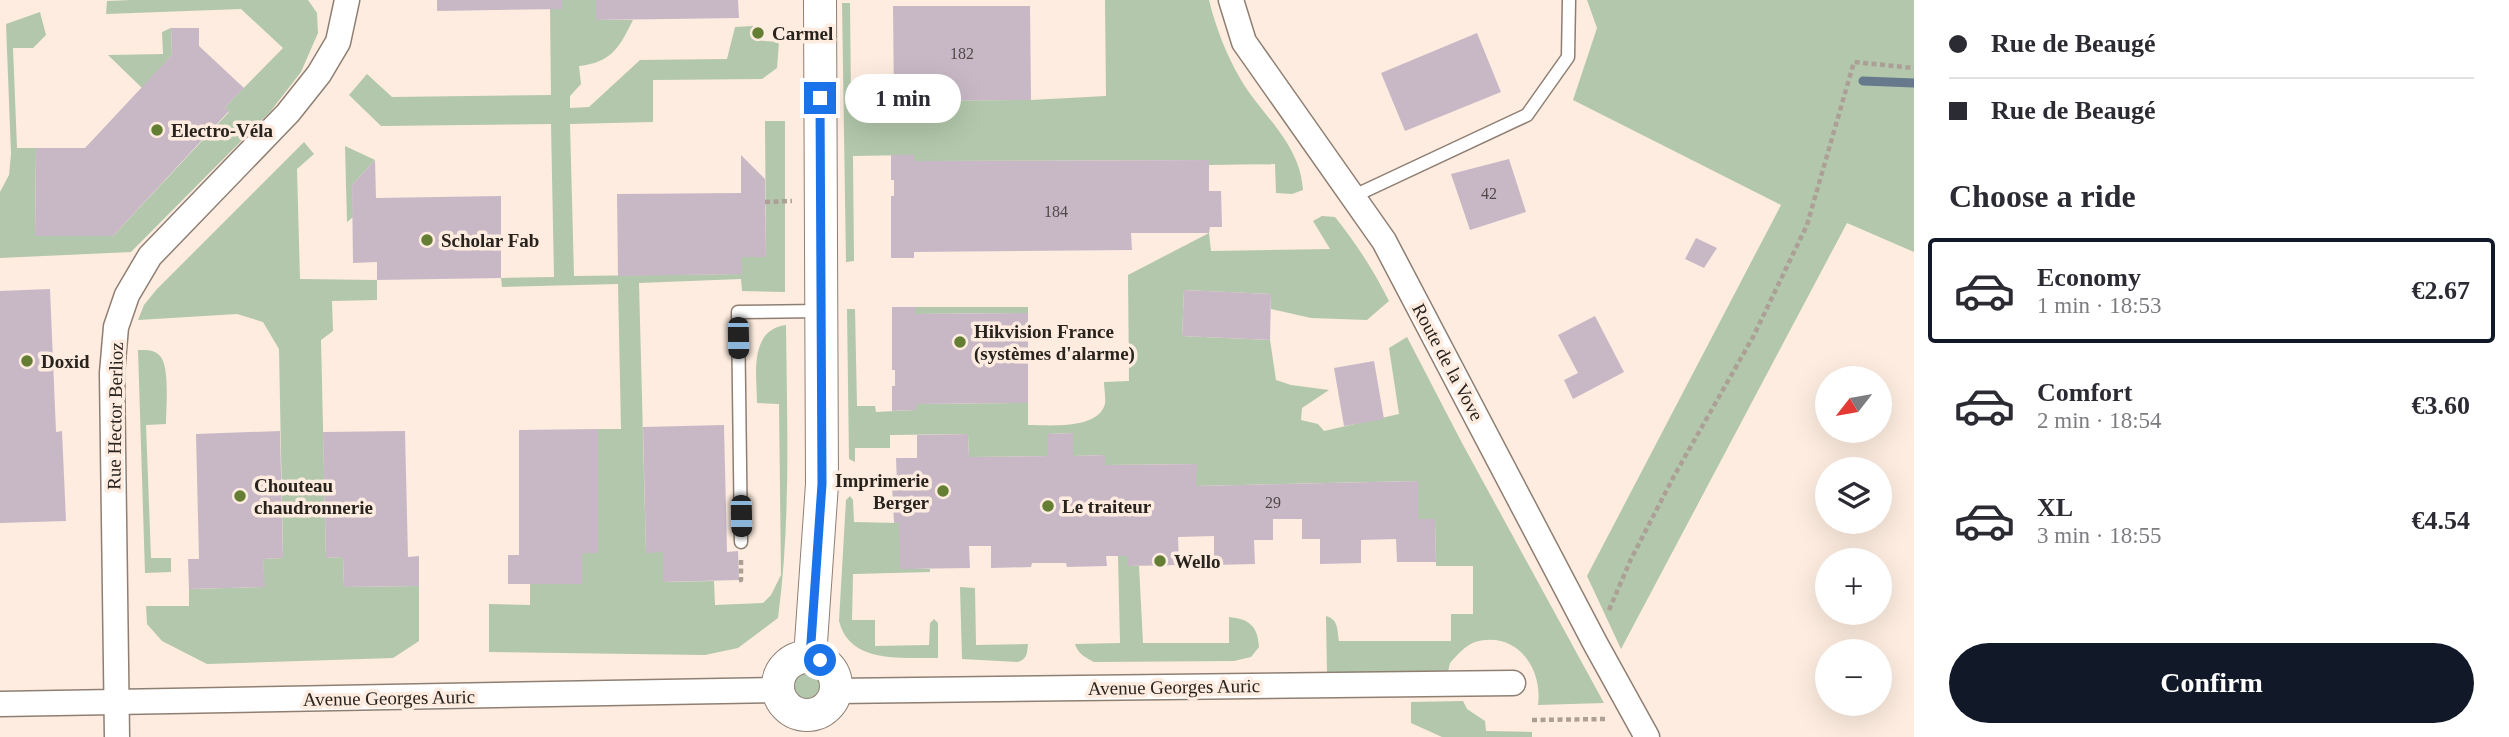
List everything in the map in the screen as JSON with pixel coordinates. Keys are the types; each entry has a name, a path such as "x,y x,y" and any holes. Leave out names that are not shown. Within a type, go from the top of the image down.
{"street":[{"name":"Rue Hector Berlioz","path":"117,737 112,373 116,327 127,295 150,256 288,113 318,74 338,41 347,0"},
{"path":"810,657 822,484 820,0"},
{"name":"Route de la Vove","path":"1231,0 1244,42 1267,78 1354,196 1399,268 1642,728"},
{"path":"801,657 810,657 827,665 836,682 836,691 828,706 802,726 778,690 781,673 786,666 801,657"},
{"name":"Avenue Georges Auric","path":"836,691 1513,683"},
{"name":"Avenue Georges Auric","path":"0,704 778,690"}],"lane":[{"path":"1354,196 1527,115 1568,57 1569,0"},
{"path":"741,542 738,312 822,311"}],"path":[{"path":"1595,643 1630,559 1752,337 1807,225 1854,62 1914,68"},
{"path":"1532,720 1642,728"}],"green space":[{"path":"308,0 317,13 318,33 301,72 270,112 131,252 0,258 0,192 9,175 11,154 6,24 40,12 46,35 33,48 13,48 17,148 36,148 35,235 113,236 229,112 225,107 283,48 241,9 106,14 107,1"},
{"path":"562,0 596,0 596,20 633,20 613,52 599,61 579,66 581,84 570,96 570,108 589,107 640,60 727,59 735,27 753,26 753,40 779,42 777,68 762,79 653,80 653,122 570,124 574,276 741,274 741,257 766,257 765,121 785,121 785,292 742,291 741,279 639,283 646,552 663,552 663,582 714,581 715,605 763,603 771,595 781,575 779,404 757,403 756,368 760,345 765,336 786,325 787,509 778,618 738,648 705,655 489,652 489,604 530,605 530,584 582,584 582,553 598,553 598,429 621,429 618,284 502,287 501,278 554,277 551,124 381,126 349,95 367,74 392,97 551,95 550,9"},
{"path":"1105,0 1209,0 1218,31 1241,80 1288,144 1295,158 1303,190 1292,194 1276,193 1275,164 1209,165 1208,160 914,161 914,155 853,156 854,261 846,262 842,3 850,3 851,100 868,100 869,107 893,106 894,101 1031,100 1106,96"},
{"path":"1587,0 1914,0 1914,252 1847,223 1621,649 1587,576 1781,205 1573,100 1597,28"},
{"path":"171,28 172,55 142,88 108,55 163,54 162,32"},
{"path":"304,142 314,154 297,169 300,279 377,280 377,300 332,301 333,331 321,340 326,558 343,557 344,587 419,586 419,641 393,658 207,664 162,641 147,624 146,606 189,606 189,589 264,587 263,559 283,558 279,349 263,322 237,314 138,320 144,305 157,289"},
{"path":"345,146 375,160 352,185 353,217 347,222"},
{"path":"1322,216 1335,217 1364,258 1389,301 1367,320 1311,318 1271,309 1271,294 1184,290 1182,336 1270,340 1276,380 1291,385 1329,390 1302,408 1301,420 1318,424 1324,431 1399,414 1389,348 1407,337 1604,703 1538,705 1536,678 1524,656 1515,647 1490,640 1475,642 1465,648 1450,663 1448,672 1327,674 1326,616 1335,623 1339,641 1451,641 1451,614 1473,614 1473,566 1436,566 1435,519 1418,519 1418,481 1196,486 1196,464 1105,465 1104,455 1073,456 1073,433 1048,434 1048,456 969,457 968,434 890,435 890,448 855,448 855,462 849,459 847,309 855,309 857,406 875,406 876,412 915,410 916,404 1028,403 1028,425 1083,422 1101,412 1105,404 1104,382 1129,381 1128,275 1209,233 1211,251 1330,249 1313,221"},
{"path":"915,307 1028,307 1028,313 915,314"},
{"path":"138,350 150,350 158,354 165,369 166,424 146,425 151,558 171,558 171,572 145,573"},
{"path":"850,496 853,500 854,522 899,523 913,568 930,569 930,572 853,574 852,620 875,620 875,646 929,645 930,623 934,619 938,623 938,658 880,656 854,645 845,635 839,621 846,500"},
{"path":"1118,556 1128,556 1128,566 1139,566 1143,643 1229,643 1229,617 1251,625 1257,634 1259,647 1251,657 1234,661 1094,662 1085,657 1075,644 1120,643"},
{"path":"960,587 975,588 976,645 1028,644 1025,658 1018,662 962,659"},
{"path":"807,668 819,674 825,686 819,698 807,704 795,698 789,686 795,674"},
{"path":"1463,701 1467,709 1485,721 1486,731 1532,732 1532,737 1442,737 1411,723 1411,702"}],"building":[{"path":"437,0 562,0 562,9 437,11"},
{"path":"596,0 738,0 739,18 596,20"},
{"path":"893,6 1030,6 1031,100 894,101"},
{"name":"Carmel","path":"753,26 762,26 762,40 753,40"},
{"name":"Electro-Véla","path":"171,28 199,28 199,46 244,88 225,107 229,111 113,236 35,236 36,148 85,148 172,55"},
{"path":"1477,33 1501,92 1405,131 1381,73"},
{"path":"741,155 765,179 766,257 741,257 742,274 618,276 617,194 741,193"},
{"path":"891,155 914,155 914,161 1209,160 1209,191 1221,191 1222,227 1210,227 1209,233 1131,233 1132,250 914,252 914,258 891,258 891,196 894,196 894,180 891,180"},
{"path":"1509,159 1526,212 1470,230 1451,174"},
{"name":"Scholar Fab","path":"375,160 376,198 501,196 501,278 377,280 377,262 353,263 352,185"},
{"path":"1696,238 1717,248 1704,268 1685,259"},
{"name":"Doxid","path":"50,289 56,432 62,431 66,521 0,523 0,291"},
{"path":"1184,290 1271,294 1270,340 1182,336"},
{"name":"Hikvision France (systèmes d'alarme)","path":"892,307 915,307 915,314 1028,313 1028,403 916,404 916,410 892,411 895,370 892,370"},
{"path":"1595,316 1624,372 1573,399 1564,380 1578,373 1558,335"},
{"path":"1374,361 1384,419 1344,426 1334,368"},
{"path":"724,425 727,552 738,551 739,580 663,582 663,552 646,553 643,427"},
{"path":"598,429 598,553 582,553 582,584 508,584 508,555 519,555 519,430"},
{"name":"Chouteau chaudronnerie","path":"280,431 283,558 263,559 265,587 189,589 188,559 199,559 196,434"},
{"path":"405,431 408,557 419,556 419,586 344,587 343,557 326,558 323,432"},
{"path":"1073,433 1073,456 1105,455 1105,465 1197,464 1196,486 1418,481 1418,519 1435,519 1436,562 1397,562 1396,539 1361,540 1361,563 1320,564 1320,539 1302,539 1302,519 1273,519 1273,540 1254,540 1255,564 1214,565 1214,536 1178,537 1179,565 1128,566 1128,556 1106,556 1107,566 1067,567 1066,563 1032,563 1031,567 991,568 991,546 969,546 970,568 900,569 899,523 894,523 892,485 897,484 896,458 917,458 917,435 968,434 969,457 1048,456 1048,434"}],"waterway":[{"path":"1863,81 1914,83"}],"place":[{"name":"Carmel","path":"758,33"},
{"name":"Electro-Véla","path":"157,130"},
{"name":"Scholar Fab","path":"427,240"},
{"name":"Hikvision France (systèmes d'alarme)","path":"960,342"},
{"name":"Doxid","path":"27,361"},
{"name":"Imprimerie Berger","path":"943,491"},
{"name":"Chouteau chaudronnerie","path":"240,496"},
{"name":"Le traiteur","path":"1048,506"},
{"name":"Wello","path":"1160,561"}],"route":[{"path":"820,98 822,484 810,657 820,660"}]}
